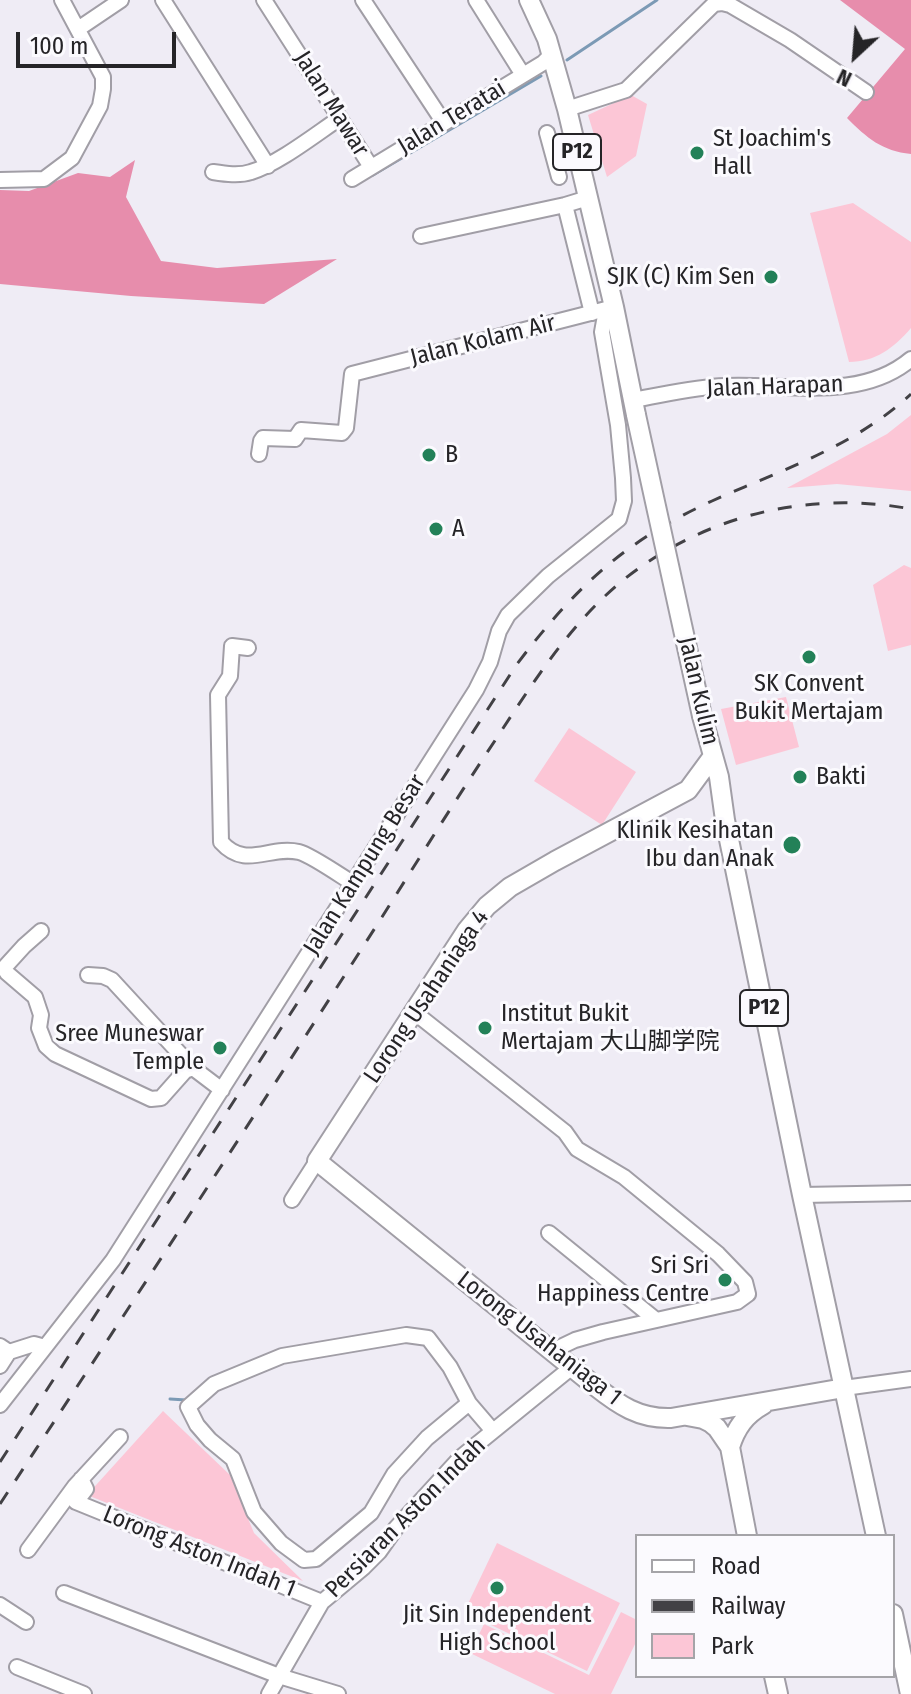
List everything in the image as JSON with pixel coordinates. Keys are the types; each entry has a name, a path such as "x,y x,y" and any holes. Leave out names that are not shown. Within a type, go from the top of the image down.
{"main road":[{"name":"Jalan Kulim","path":"529,0 547,39 567,109 614,307 702,716 719,777 725,820 802,1195 876,1534"},
{"path":"688,790 713,756"},
{"path":"688,790 707,791 725,820"},
{"name":"Lorong Usahaniaga 4","path":"317,1161 467,930 487,906 510,887 555,861 688,790"},
{"name":"Lorong Usahaniaga 1","path":"317,1161 572,1367 630,1410 657,1418 844,1388"},
{"path":"730,1447 744,1418 773,1400"},
{"path":"684,1415 711,1423 730,1447 747,1534"},
{"path":"895,1623 910,1692"}],"street":[{"path":"78,29 121,0"},
{"path":"163,0 268,166"},
{"name":"Jalan Mawar","path":"264,0 371,167"},
{"path":"363,0 444,123"},
{"path":"476,0 523,75"},
{"path":"0,180 44,179 72,158 100,106 103,77 62,1"},
{"path":"567,109 626,90 714,4 722,3 790,40 866,92"},
{"name":"Jalan Teratai","path":"352,179 543,63 551,55"},
{"path":"213,172 235,175 268,166 340,118"},
{"path":"547,133 559,177"},
{"path":"553,154 576,148"},
{"path":"421,236 588,198"},
{"path":"565,205 592,313"},
{"name":"Jalan Kolam Air","path":"259,454 263,438 295,439 301,430 342,433 346,428 352,374 614,307"},
{"name":"Jalan Kampung Besar","path":"0,1405 113,1260 483,677 508,615 548,576 619,519 624,501 620,439 602,332 604,321 614,307"},
{"name":"Jalan Harapan","path":"634,408 722,386 854,385 879,379 911,359"},
{"path":"248,648 232,646 230,676 218,695 221,842 229,851 242,856 300,852 354,884"},
{"path":"41,931 4,968 35,997 41,1015 39,1028 46,1046 55,1054 151,1099 161,1098 185,1071 193,1068"},
{"path":"88,975 112,980 193,1068 222,1090"},
{"path":"414,1012 565,1132 577,1149 624,1177 718,1254 745,1282 748,1294 737,1302 603,1332 552,1351"},
{"name":"Lorong Usahaniaga 4","path":"292,1200 317,1161"},
{"path":"802,1195 911,1193"},
{"path":"549,1233 656,1320"},
{"path":"469,1403 427,1438 394,1474 371,1513 316,1559 304,1560 281,1543 254,1512 233,1459 197,1425 188,1407 214,1384 282,1356 406,1335 428,1338 450,1367 469,1403 493,1431"},
{"path":"0,1366 5,1349 34,1344 45,1347"},
{"name":"Persiaran Aston Indah","path":"269,1694 322,1602 379,1552 396,1528 460,1458 572,1367"},
{"path":"844,1388 911,1379"},
{"path":"28,1550 81,1479 120,1437"},
{"name":"Lorong Aston Indah 1","path":"81,1479 86,1489 76,1502 322,1602"},
{"path":"371,1513 396,1528"},
{"path":"64,1593 279,1676 338,1694"},
{"path":"2,1610 26,1622"},
{"path":"17,1667 84,1694"}],"green space":[{"path":"631,95 647,104 636,156 607,177 588,115"},
{"path":"853,203 911,242 911,328 883,352 867,360 849,362 810,213"},
{"path":"911,415 911,491 837,484 787,488 887,434"},
{"path":"904,565 911,568 911,645 888,651 873,585"},
{"path":"786,697 799,747 736,765 721,709"},
{"path":"569,728 636,772 602,825 534,781"},
{"path":"163,1411 230,1475 254,1533 303,1581 87,1495"},
{"path":"497,1543 620,1603 587,1671 464,1612"},
{"path":"621,1612 635,1619 635,1644 611,1694 555,1694 470,1653 484,1624 589,1675"}],"shaded area":[{"path":"840,0 911,0 911,154 876,142 847,118 905,49"},
{"path":"135,160 126,197 161,261 217,268 337,259 264,304 0,284 0,190 29,191 78,173 110,177"}],"waterway":[{"path":"567,60 657,0"},
{"path":"373,175 541,76"},
{"path":"170,1399 186,1400"}],"railway":[{"path":"0,1462 517,664 538,637 603,569 653,533 712,501 841,443 889,413 911,394"},
{"path":"0,1504 512,715 554,654 586,615 622,581 654,558 687,539 723,524 796,506 873,504 911,509"}],"place":[{"name":"St Joachim's Hall","path":"697,153"},
{"name":"SJK (C) Kim Sen","path":"771,277"},
{"name":"B","path":"429,455"},
{"name":"A","path":"436,529"},
{"name":"SK Convent Bukit Mertajam","path":"809,657"},
{"name":"Bakti","path":"800,777"},
{"name":"Klinik Kesihatan Ibu dan Anak","path":"792,845"},
{"name":"Institut Bukit Mertajam 大山脚学院","path":"485,1028"},
{"name":"Sree Muneswar Temple","path":"220,1048"},
{"name":"Sri Sri Happiness Centre","path":"725,1280"},
{"name":"Jit Sin Independent High School","path":"497,1588"}]}
